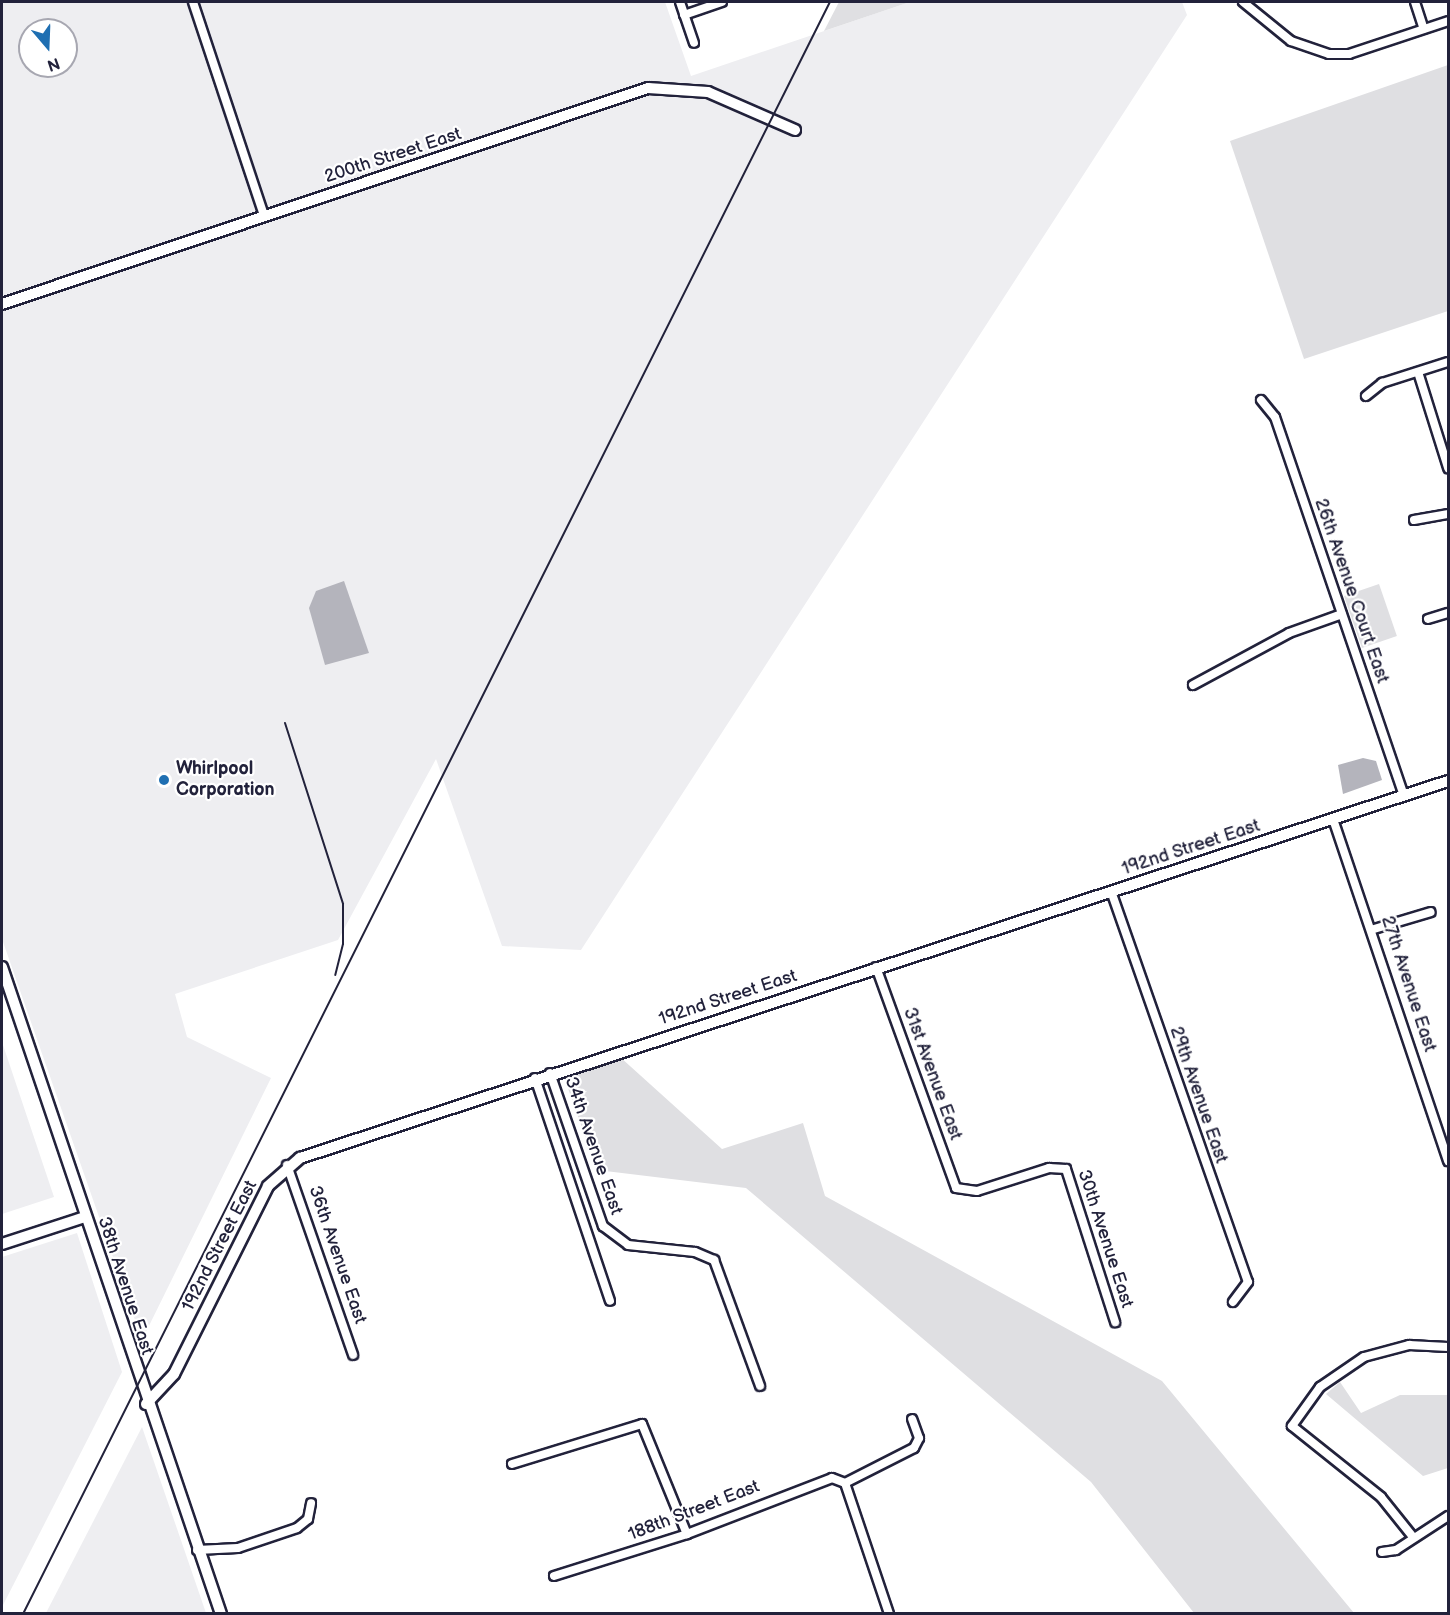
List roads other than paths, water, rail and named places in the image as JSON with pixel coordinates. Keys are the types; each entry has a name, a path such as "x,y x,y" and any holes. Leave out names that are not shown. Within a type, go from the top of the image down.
{"street":[{"path":"193,2 264,216"},
{"path":"680,2 694,43"},
{"path":"684,15 722,2"},
{"path":"1243,2 1304,48 1349,54 1449,21"},
{"path":"1415,2 1424,29"},
{"name":"200th Street East","path":"2,304 648,88 708,92 795,130"},
{"path":"1366,396 1382,383 1449,362"},
{"path":"1418,372 1449,468"},
{"name":"26th Avenue Court East","path":"1261,400 1275,417 1404,796"},
{"path":"1414,520 1449,514"},
{"path":"1428,620 1449,613"},
{"path":"1193,685 1289,633 1342,614"},
{"name":"192nd Street East","path":"146,1404 174,1374 259,1202 287,1166 336,1142 1449,781"},
{"name":"27th Avenue East","path":"1333,819 1374,929 1449,1161"},
{"name":"29th Avenue East","path":"1111,891 1248,1282 1233,1302"},
{"path":"1374,929 1431,912"},
{"name":"38th Avenue East","path":"2,967 146,1404 220,1614"},
{"name":"31st Avenue East","path":"876,967 959,1191"},
{"name":"34th Avenue East","path":"550,1074 603,1226 628,1245 695,1252 714,1260 760,1386"},
{"path":"535,1078 610,1301"},
{"name":"36th Avenue East","path":"287,1166 353,1355"},
{"name":"30th Avenue East","path":"959,1191 976,1191 1049,1168 1066,1169 1114,1322"},
{"path":"2,1244 85,1217"},
{"path":"1413,1537 1381,1497 1292,1426 1320,1387 1364,1357 1409,1345 1449,1347"},
{"path":"889,1614 845,1483 914,1448 919,1438 912,1419"},
{"path":"512,1464 641,1424 651,1436 687,1534"},
{"name":"188th Street East","path":"554,1576 687,1534 832,1478 845,1483"},
{"path":"197,1550 238,1548 297,1528 308,1519 311,1503"},
{"path":"1382,1552 1449,1516"}],"railway":[{"path":"23,1614 830,2"},
{"path":"285,723 343,904 343,944 335,975"}],"place":[{"name":"Whirlpool Corporation","path":"164,780"}]}
